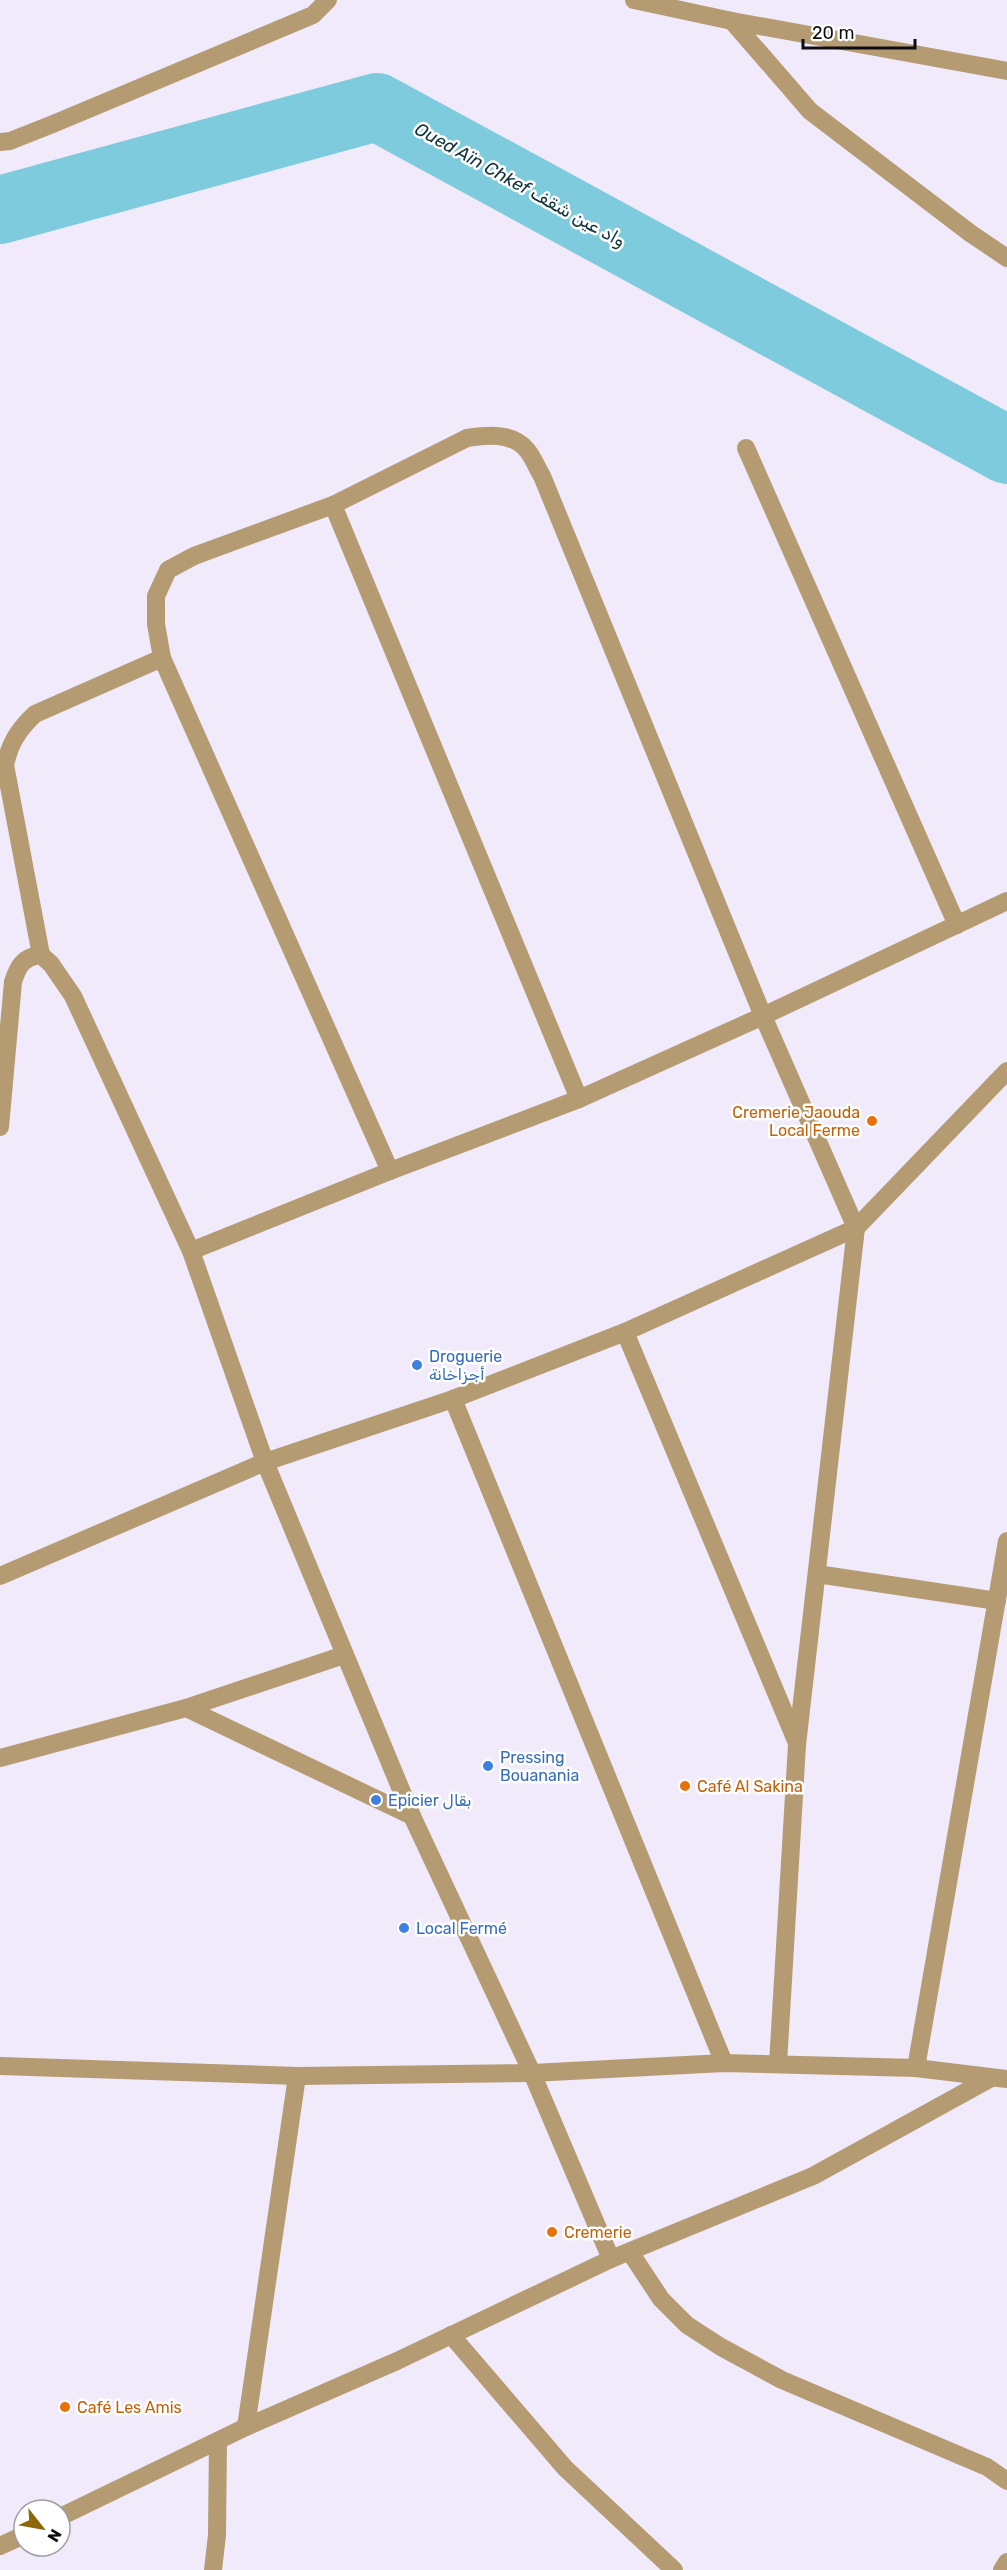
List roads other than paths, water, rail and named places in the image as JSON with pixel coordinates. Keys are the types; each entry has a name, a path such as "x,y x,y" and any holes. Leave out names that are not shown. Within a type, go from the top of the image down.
{"street":[{"path":"0,142 10,141 42,129 313,15 328,0"},
{"path":"634,0 732,21 1007,70"},
{"path":"732,21 810,111 970,233 1007,258"},
{"path":"390,1171 162,658 156,624 156,596 168,570 194,556 333,505 467,438 489,435 509,438 527,449 542,476 763,1016 856,1228 797,1745 778,2064"},
{"path":"746,448 957,925"},
{"path":"333,505 579,1099"},
{"path":"162,658 35,714 20,729 9,746 5,765 40,955 51,964 74,996 191,1251 265,1462 344,1655 412,1816 532,2073 611,2259"},
{"path":"191,1251 390,1171 579,1099 763,1016 1007,901"},
{"path":"0,1127 13,982 18,967 28,957 40,955"},
{"path":"0,1576 265,1462 453,1399 625,1332 856,1228 1007,1071"},
{"path":"990,1088 1007,1097"},
{"path":"625,1332 797,1745"},
{"path":"453,1399 724,2063"},
{"path":"916,2068 1007,1541"},
{"path":"817,1574 997,1601"},
{"path":"0,1758 186,1708 344,1655"},
{"path":"186,1708 412,1816"},
{"path":"0,2066 297,2076 532,2073 724,2063 916,2068 999,2078"},
{"path":"246,2427 297,2076"},
{"path":"72,2511 246,2427 451,2335 611,2259 813,2176 999,2078"},
{"path":"630,2252 667,2305 687,2325 721,2347 782,2380 987,2468 1007,2481"},
{"path":"451,2335 565,2468 674,2570"},
{"path":"213,2570 217,2535 218,2441"},
{"path":"1002,2570 1007,2562"}],"waterway":[{"name":"Oued Aïn Chkef واد عين شقف","path":"0,210 377,107 1007,450"}],"place":[{"name":"Cremerie Jaouda Local Ferme","path":"872,1121"},
{"name":"Droguerie أجزاخانة","path":"417,1365"},
{"name":"Pressing Bouanania","path":"488,1766"},
{"name":"Café Al Sakina","path":"685,1786"},
{"name":"Epicier بقال","path":"376,1800"},
{"name":"Local Fermé","path":"404,1928"},
{"name":"Cremerie","path":"552,2232"},
{"name":"Café Les Amis","path":"65,2407"}]}
